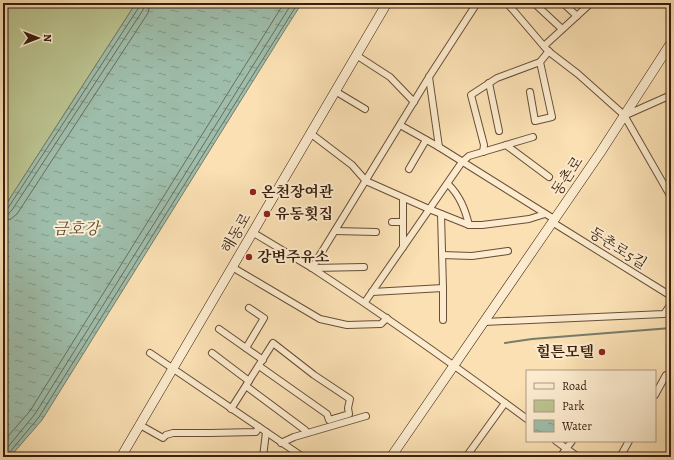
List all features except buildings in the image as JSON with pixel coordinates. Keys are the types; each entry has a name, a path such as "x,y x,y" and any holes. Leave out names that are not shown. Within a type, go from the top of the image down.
{"street":[{"name":"해동로","path":"121,457 387,3"},
{"path":"312,268 429,77 477,3"},
{"path":"507,3 549,52 578,74 624,115 671,197"},
{"path":"534,3 562,29"},
{"path":"563,3 577,16"},
{"path":"544,46 591,3"},
{"name":"동촌로","path":"391,457 553,221 671,44"},
{"path":"483,152 484,145 471,95 497,78 540,62 549,52"},
{"path":"356,55 390,77 414,102"},
{"path":"530,92 535,121 552,117 540,62"},
{"path":"429,77 440,148"},
{"path":"489,83 499,131"},
{"path":"335,91 365,109"},
{"path":"624,115 671,95"},
{"name":"동촌로5길","path":"400,126 440,148 671,296"},
{"path":"310,133 352,165 366,181 429,210 469,225 482,225 529,219 545,214"},
{"path":"365,302 462,162 469,156 534,137"},
{"path":"409,169 426,140"},
{"path":"506,145 549,176"},
{"path":"448,184 458,196 465,208 469,225"},
{"path":"403,198 403,247"},
{"path":"441,214 443,320"},
{"path":"392,222 403,222"},
{"path":"335,231 376,232"},
{"path":"252,232 365,302 526,418"},
{"path":"442,255 472,256 508,251"},
{"path":"232,267 320,319 347,324 367,325 381,324 387,318"},
{"path":"312,268 364,267"},
{"path":"372,292 443,288"},
{"path":"484,322 664,314 671,304"},
{"path":"246,348 264,318 249,308"},
{"path":"218,329 246,348 261,363 326,414 329,420 349,414 348,408 350,399 314,375 273,343 261,363 231,409"},
{"path":"150,353 303,457"},
{"path":"212,353 247,384 306,430 307,433"},
{"path":"656,394 669,375"},
{"path":"656,386 662,384"},
{"path":"466,457 505,403"},
{"path":"282,443 294,437 366,416"},
{"path":"140,425 163,438 173,432 210,434 256,432 259,428"},
{"path":"263,457 266,432"},
{"path":"557,442 578,457"},
{"path":"560,457 571,442"},
{"path":"620,457 628,442"}],"green space":[{"path":"3,3 136,3 3,209"}],"water":[{"name":"금호강","path":"136,3 302,3 42,420 10,457 3,457 3,209"}],"waterway":[{"path":"505,343 532,339 671,328"}],"place":[{"name":"온천장여관","path":"253,192"},
{"name":"유동횟집","path":"267,214"},
{"name":"강변주유소","path":"249,257"},
{"name":"힐튼모텔","path":"602,352"}]}
